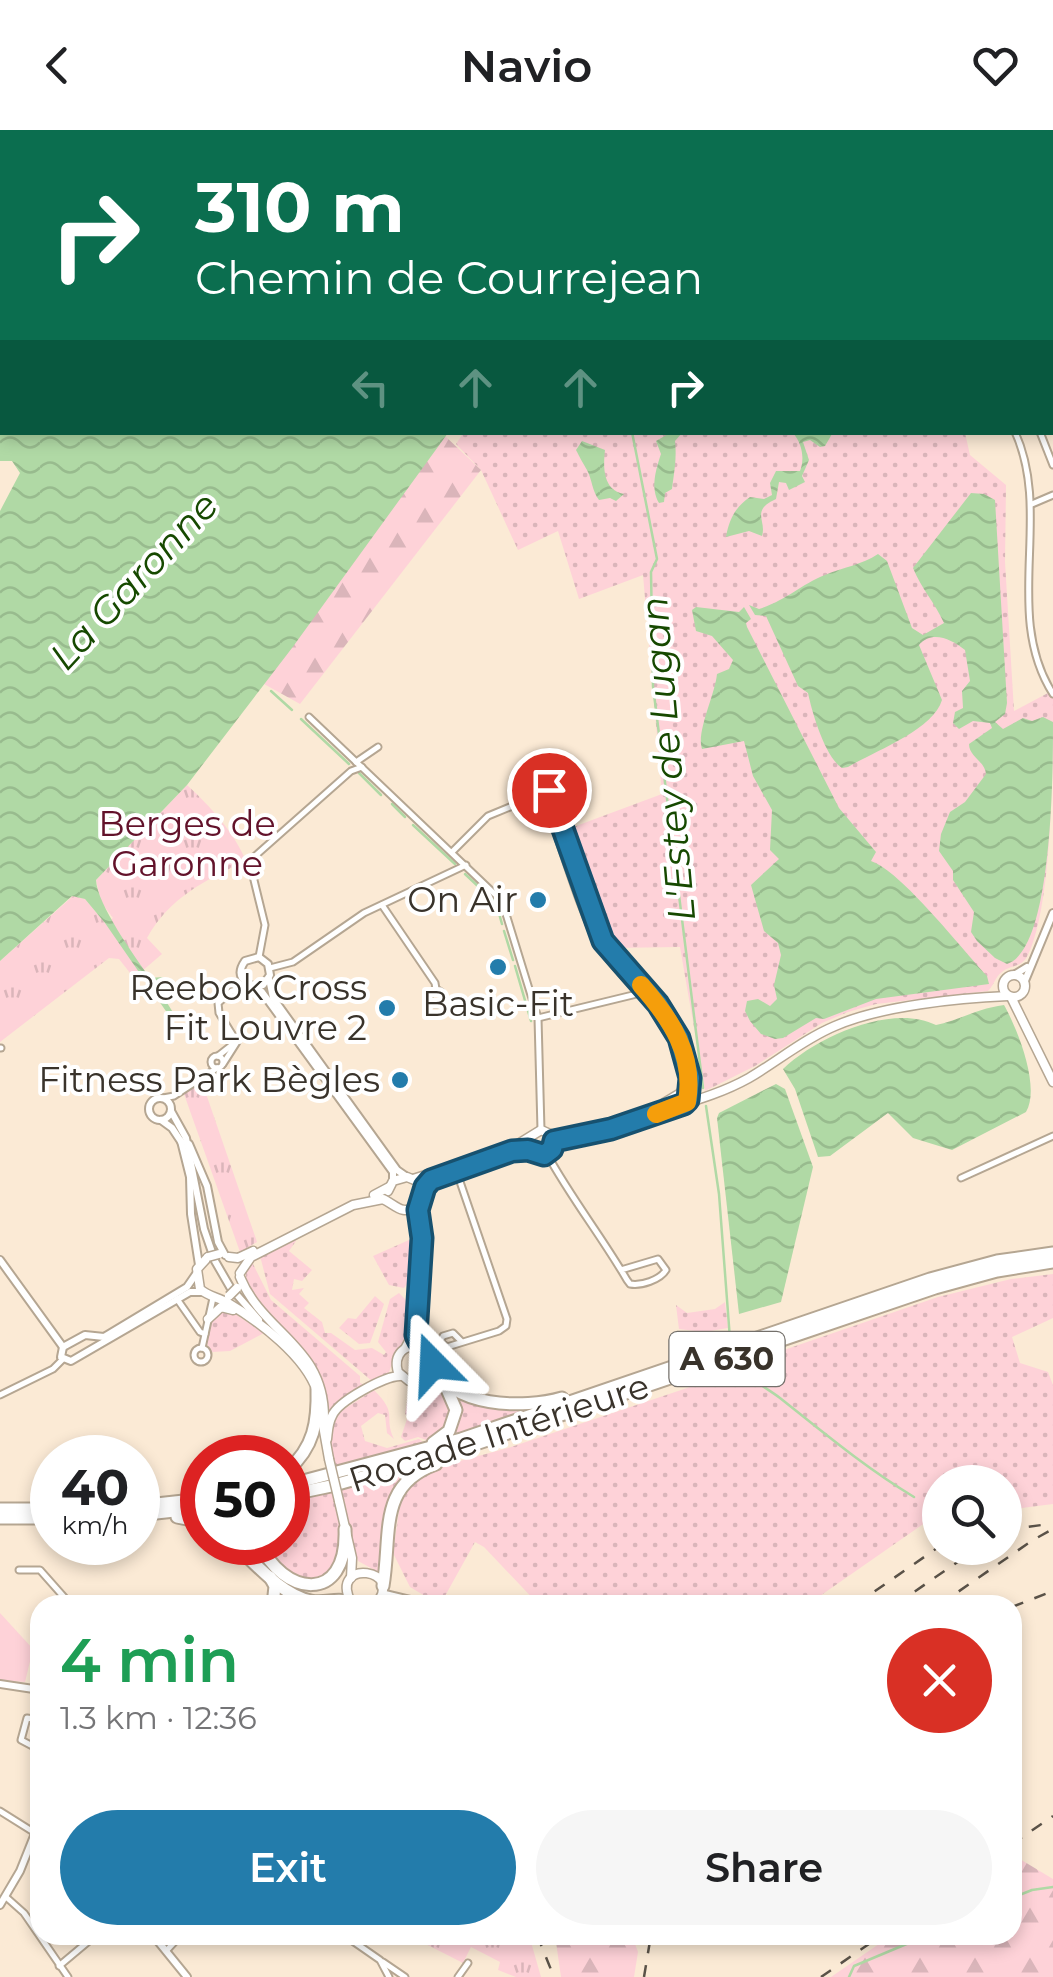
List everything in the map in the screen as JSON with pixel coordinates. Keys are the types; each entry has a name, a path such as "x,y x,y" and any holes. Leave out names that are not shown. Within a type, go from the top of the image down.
{"highway":[{"name":"A 630","path":"310,1480 411,1455 930,1280 996,1261 1053,1253"},
{"name":"Rocade Intérieure","path":"310,1493 364,1482 935,1288 997,1271 1053,1262"},
{"path":"418,1301 422,1338 434,1349 452,1379 482,1400"},
{"path":"433,1364 444,1381 482,1400 513,1406 538,1404 676,1366"},
{"path":"310,1477 410,1450 445,1436 456,1418 451,1394 437,1382 420,1381"},
{"path":"310,1441 314,1434 317,1388"},
{"path":"380,1595 394,1500 406,1478 604,1400"},
{"path":"0,1508 30,1509"},
{"path":"0,1518 30,1518"},
{"path":"275,1565 302,1582 320,1583 335,1575 342,1565 345,1529"},
{"path":"258,1565 298,1595"},
{"path":"268,1574 276,1586 275,1595"}],"main road":[{"path":"990,997 1014,975 1024,984 1021,1012"},
{"path":"1003,984 1021,1012 1039,1060 1053,1082"},
{"path":"404,1211 413,1209 435,1176 512,1151 524,1149 547,1154 554,1141 611,1129 652,1115 685,1097 704,1098 748,1078 838,1025 894,1009 1022,994"},
{"path":"350,1595 347,1587 352,1558 324,1439 317,1388 302,1356 212,1296 198,1269 208,1256 242,1257 310,1220 382,1193 391,1184 523,1144 541,1130 554,1141"},
{"path":"530,1138 533,1152"},
{"path":"212,1296 229,1296 237,1288 248,1259 330,1215 372,1199 391,1203 415,1218 418,1231 412,1336 396,1361 402,1376 420,1381 429,1375 433,1364 416,1335 421,1198 410,1178"},
{"path":"391,1184 391,1203"},
{"path":"225,1256 252,1298 302,1356 322,1389 324,1439"},
{"path":"208,1319 218,1308 226,1307 258,1325"},
{"path":"406,1347 422,1346"},
{"path":"329,1459 328,1434 334,1410 388,1378 402,1376"},
{"path":"352,1558 366,1572 377,1576 380,1595"},
{"path":"351,1578 366,1572"}],"street":[{"path":"1016,435 1032,504 1030,636 1053,694"},
{"path":"1050,447 1053,465"},
{"path":"1032,504 1053,495"},
{"path":"309,717 505,906 538,1018 541,1130"},
{"path":"258,957 265,925 252,872 254,857 378,747"},
{"path":"452,852 488,816 549,790 561,833"},
{"path":"541,794 561,833 603,941 674,1034"},
{"path":"270,968 298,959 356,918 466,866"},
{"path":"382,905 436,990"},
{"path":"1024,984 1053,913"},
{"path":"1014,975 1038,955"},
{"path":"258,957 270,968"},
{"path":"225,1256 219,1246 208,1186 184,1140 152,1117 149,1108 153,1100 174,1096 237,1045 218,1006 232,992 245,961 258,957"},
{"path":"270,968 273,998 397,1170 410,1178"},
{"path":"240,974 262,992 382,1156 392,1172 391,1184"},
{"path":"232,992 263,985 269,979"},
{"path":"633,980 658,1004 687,1062 685,1097"},
{"path":"538,1018 641,994"},
{"path":"217,1065 218,1056 232,1045 231,1029"},
{"path":"161,1120 171,1110 174,1096"},
{"path":"162,1098 190,1157 210,1249 224,1278 242,1302 302,1356"},
{"path":"961,1178 1053,1136"},
{"path":"64,1360 60,1352 64,1347 82,1336 102,1338 120,1328 188,1287 198,1269 184,1140"},
{"path":"547,1154 565,1188 630,1284 659,1278 666,1270 658,1259 621,1270"},
{"path":"456,1168 507,1319 500,1331 462,1342"},
{"path":"0,1260 64,1347"},
{"path":"0,1276 8,1272"},
{"path":"0,1394 53,1370 64,1360 71,1360 193,1290 212,1296 202,1348"},
{"path":"177,1299 205,1334"},
{"path":"90,1338 91,1348"},
{"path":"19,1570 40,1570 62,1595"},
{"path":"0,1686 30,1688"},
{"path":"30,1718 21,1739 30,1746"},
{"path":"0,1811 30,1830"},
{"path":"0,1905 30,1850"},
{"path":"4,1894 30,1922"},
{"path":"46,1945 68,1977"},
{"path":"60,1966 84,1945"},
{"path":"162,1945 187,1977"},
{"path":"167,1950 172,1945"},
{"path":"358,1945 405,1977"},
{"path":"380,1960 390,1977"},
{"path":"460,1975 467,1964"}],"green space":[{"path":"462,435 965,435 970,455 1006,485 1005,562 1014,711 1048,693 1053,697 1047,870 1036,934 1024,961 1002,972 988,991 876,1004 848,1012 705,1091 680,947 613,948 604,934 568,829 662,794 643,575 579,599 558,531 518,550 481,470 456,444"},
{"path":"445,436 481,470 300,704 264,684"},
{"name":"Berges de Garonne","path":"187,785 221,820 246,861 202,883 166,912 147,938 162,954 134,978 119,959 109,958 0,1042 0,961 73,896 85,899 105,923 113,918 101,902 96,880"},
{"path":"202,1082 257,1242 240,1252 184,1094"},
{"path":"294,1239 289,1251 312,1270 302,1281 294,1279 292,1290 304,1288 299,1294 309,1303 304,1308 322,1322 325,1333 355,1350 372,1348 384,1355 386,1352 378,1342 390,1299 399,1293 410,1304 408,1334 388,1375 373,1382 270,1294 260,1256"},
{"path":"409,1240 413,1242 410,1280 404,1288 389,1285 373,1256"},
{"path":"252,1262 271,1300 360,1376 360,1383 368,1386 338,1403 327,1418 324,1390 315,1365 251,1291 246,1279 247,1266"},
{"path":"1053,1274 1053,1318 1012,1337 1020,1363 1048,1372 1053,1385 1053,1504 1022,1508 1022,1465 922,1465 922,1525 821,1595 530,1595 475,1542 446,1595 423,1595 410,1587 393,1553 401,1497 423,1471 508,1448 705,1382 752,1361 938,1297 1011,1279"},
{"path":"375,1296 384,1304 370,1343 359,1344 339,1328 348,1318 356,1319"},
{"path":"725,1302 728,1328 704,1332 679,1329 676,1305 687,1313 715,1309"},
{"path":"221,1309 229,1310 264,1333 230,1351 212,1352 206,1342 214,1316"},
{"path":"423,1383 436,1385 452,1404 447,1428 429,1441 418,1437 405,1441 401,1437 408,1416 405,1414 409,1390"},
{"path":"374,1390 388,1410 394,1439 387,1433 385,1415 378,1413 361,1426 365,1441 387,1448 419,1439 423,1442 334,1468 329,1444 335,1415"},
{"path":"454,1394 523,1409 523,1412 446,1438"},
{"path":"418,1469 405,1477 380,1573 358,1561 340,1490"},
{"path":"332,1492 341,1525 340,1561 323,1579 293,1575 279,1565 310,1565 310,1497"},
{"path":"0,1613 30,1646 30,1661 25,1682 0,1680"},
{"path":"1022,1860 1053,1879 1053,1977 831,1977 877,1945 1022,1945"},
{"path":"428,1945 532,1945 541,1977 516,1977 498,1970 500,1962 471,1947 463,1963"},
{"path":"556,1945 635,1945 634,1977 561,1977"}],"water":[{"name":"La Garonne","path":"0,435 447,435 187,785 96,880 110,916 135,957 150,978 163,977 154,983 156,986 162,982 170,990 164,998 174,1014 170,1017 85,899 72,896 0,961 0,511 20,473 12,461 0,461"},
{"path":"666,435 680,435 675,441 672,489 659,503 654,485 661,454 656,441"},
{"path":"794,435 831,435 825,446 810,440 803,442 809,460 802,476 805,482 789,490 786,483 779,482 776,499 761,512 762,536 749,531 726,537 734,514 745,501 772,495 770,483 776,471 800,471 799,441"},
{"path":"582,441 605,450 608,483 624,494 616,501 599,500 576,450"},
{"path":"971,493 995,500 1007,703 1005,714 995,722 1003,729 1023,718 1032,721 1043,717 1053,722 1051,816 1042,894 1034,927 1022,952 1007,964 995,958 971,932 974,912 939,851 950,812 965,802 986,774 969,744 992,728 990,723 973,721 959,729 953,723 955,712 963,708 962,691 970,681 965,650 936,637 924,640 919,645 942,700 936,711 902,739 842,768 825,744 808,693 798,686 766,616 755,615 749,605 759,609 816,579 878,554 887,561 912,628 923,635 944,623 913,568"},
{"path":"696,607 739,612 744,607 751,619 747,627 839,808 876,852 871,861 914,895 987,976 989,984 876,999 824,1019 816,1018 783,1038 761,1034 750,1021 745,1011 747,1001 758,999 770,1006 777,999 774,985 781,955 778,943 764,931 751,885 779,859 770,850 772,810 753,776 744,741 702,749 702,733 717,674 729,669 733,660 712,636 696,631 692,610"},
{"path":"1004,1005 1021,1042 1029,1073 1030,1101 1026,1112 952,1150 913,1138 888,1113 830,1156 818,1157 795,1089 783,1069 815,1045 856,1026 899,1018 936,1025"},
{"path":"776,1084 785,1089 813,1167 781,1302 739,1314 717,1118 719,1113"}],"waterway":[{"name":"L'Estey de Lugan","path":"633,435 657,559 651,572 653,686 703,1088"},
{"path":"271,691 292,710"},
{"path":"301,719 349,764"},
{"path":"359,773 381,795"},
{"path":"392,804 405,817"},
{"path":"413,825 455,864"},
{"path":"465,874 496,903 502,924"},
{"path":"504,931 513,960"},
{"path":"515,966 531,1021"},
{"name":"L'Estey de Lugan","path":"706,1106 719,1194 730,1339"},
{"name":"L'Estey de Lugan","path":"738,1363 846,1450 914,1497"},
{"path":"1022,1894 1053,1887"},
{"path":"849,1977 854,1966 904,1945"}],"railway":[{"path":"1022,1528 1049,1524"},
{"path":"953,1595 1053,1529"},
{"path":"869,1595 922,1558"},
{"path":"910,1595 953,1565"},
{"path":"1022,1603 1053,1591"},
{"path":"1022,1837 1053,1816"},
{"path":"541,1945 554,1977"},
{"path":"644,1977 649,1945"},
{"path":"821,1977 867,1945"}],"slow traffic":[{"path":"641,985 671,1022 690,1078 687,1102 656,1114"}],"place":[{"name":"On Air","path":"538,900"},
{"name":"Basic-Fit","path":"498,967"},
{"name":"Reebok Cross Fit Louvre 2","path":"387,1008"},
{"name":"Fitness Park Bègles","path":"400,1080"}],"route":[{"path":"433,1364 416,1335 422,1238 418,1210 431,1180 512,1151 524,1149 544,1155 552,1149 554,1141 611,1129 688,1100 690,1078 679,1038 658,1004 603,941 549,790"}]}
